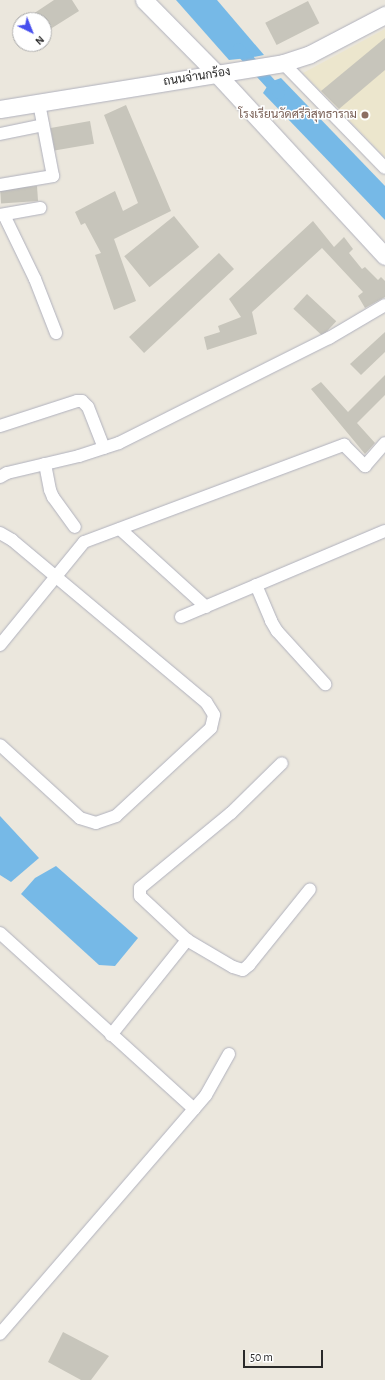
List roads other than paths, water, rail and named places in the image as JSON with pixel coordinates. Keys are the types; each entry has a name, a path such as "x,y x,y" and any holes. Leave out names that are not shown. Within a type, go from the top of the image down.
{"street":[{"path":"144,0 216,73 385,256"},
{"name":"ถนนจ่านกร้อง","path":"0,109 283,63 310,54 385,15"},
{"path":"283,63 385,168"},
{"path":"0,184 53,176 39,103"},
{"path":"0,134 43,125"},
{"path":"40,208 2,215 35,279 56,333"},
{"path":"0,477 7,473 119,443 329,338 385,305"},
{"path":"0,426 76,400 82,401 88,407 104,448"},
{"path":"0,645 84,542 344,445 365,466 385,443"},
{"path":"45,464 50,490 53,497 76,527"},
{"path":"120,529 206,607"},
{"path":"181,616 256,586 385,530"},
{"path":"0,534 12,540 206,702 214,715 211,728 116,816 96,823 80,818 0,745"},
{"path":"256,586 270,621 277,631 325,684"},
{"path":"282,763 231,813 140,888 140,896 187,940 232,967 243,970 249,965 310,889"},
{"path":"0,933 194,1109"},
{"path":"112,1034 187,940"},
{"path":"0,1334 206,1095 228,1054"}],"water":[{"path":"176,0 217,0 264,55 229,60"},
{"path":"281,78 385,186 385,220 263,93 270,82"},
{"path":"0,816 39,858 11,882 0,875"},
{"path":"56,866 138,938 115,966 99,965 21,894 35,878"}],"waterway":[{"path":"238,48 279,93"}],"place":[{"name":"โรงเรียนวัดศรีวิสุทธาราม","path":"365,115"}]}
